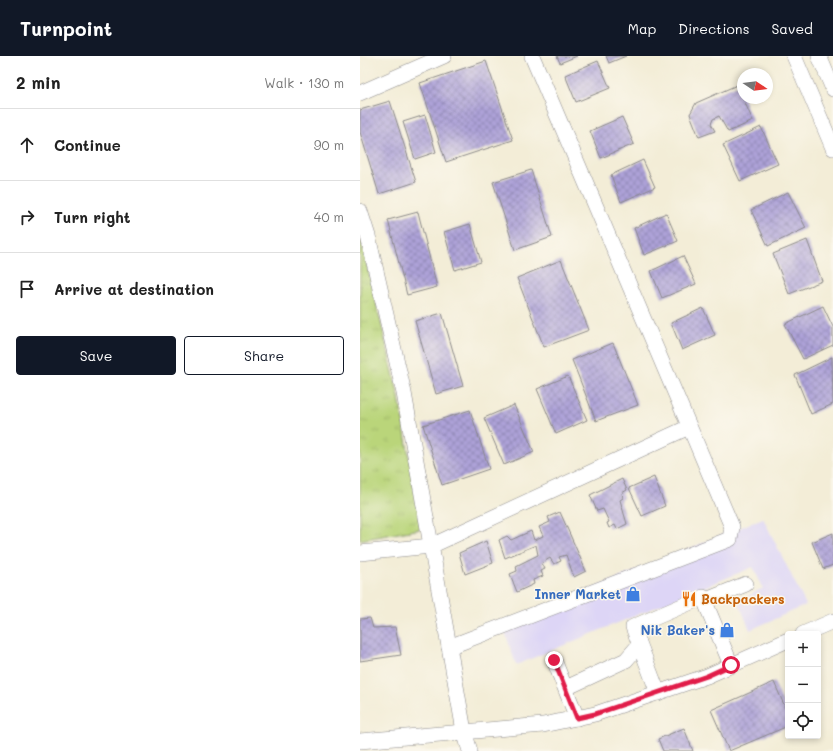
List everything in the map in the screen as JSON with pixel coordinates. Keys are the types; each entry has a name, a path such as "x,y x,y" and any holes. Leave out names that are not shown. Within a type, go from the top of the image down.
{"street":[{"path":"360,93 444,56"},
{"path":"449,647 730,539 732,527 532,56"},
{"path":"794,56 833,148"},
{"path":"819,56 833,89"},
{"path":"360,211 370,244 404,393 464,731 470,751"},
{"path":"360,553 431,546 690,427"},
{"path":"704,601 746,584"},
{"path":"658,693 633,627 703,598 731,665"},
{"path":"810,631 833,621"},
{"path":"360,740 543,725 595,714 707,676 785,641"},
{"path":"566,688 626,660 640,645"},
{"path":"554,660 577,718"}],"shaded area":[{"name":"Inner Market","path":"763,518 806,605 750,630 738,601 763,588 753,567 516,665 503,626"}],"green space":[{"path":"360,237 399,397 421,529 360,540"}],"building":[{"path":"557,56 577,56 560,63"},
{"path":"606,56 626,56 609,63"},
{"path":"486,61 513,140 446,162 420,83"},
{"path":"598,61 610,88 576,102 565,75"},
{"path":"737,85 737,104 745,104 753,121 728,132 719,116 713,119 711,124 715,131 699,137 690,114 696,103"},
{"path":"390,101 416,182 379,194 360,132 360,110"},
{"path":"425,115 436,152 415,159 403,122"},
{"path":"622,117 634,144 601,158 590,131"},
{"path":"761,127 778,164 740,181 723,145"},
{"path":"643,160 655,187 621,202 611,175"},
{"path":"531,170 552,237 515,250 493,182"},
{"path":"788,192 806,228 768,246 751,210"},
{"path":"418,212 437,287 407,295 388,220"},
{"path":"666,213 678,241 644,255 634,228"},
{"path":"470,224 481,262 455,270 444,232"},
{"path":"807,240 822,281 789,294 773,254"},
{"path":"683,256 696,284 662,298 651,271"},
{"path":"561,260 589,330 544,347 517,278"},
{"path":"823,306 833,327 833,345 803,359 785,324"},
{"path":"703,308 715,335 682,350 671,323"},
{"path":"442,313 463,386 436,394 415,321"},
{"path":"613,343 638,405 596,421 572,360"},
{"path":"832,357 833,404 811,414 795,375"},
{"path":"568,376 587,420 556,434 537,389"},
{"path":"514,405 534,452 504,465 484,418"},
{"path":"470,410 489,469 442,485 423,425"},
{"path":"654,477 665,506 642,516 629,488"},
{"path":"622,479 627,490 622,493 623,498 620,500 627,524 617,529 615,525 609,528 607,523 609,522 603,509 597,511 590,495"},
{"path":"560,512 586,571 574,577 566,555 559,557 561,561 554,564 550,558 542,563 545,569 541,571 543,576 533,580 534,584 517,592 510,574 517,571 516,566 538,555 536,545 505,558 499,540 507,536 511,540 531,531 534,540 543,536 539,527 550,522 548,517"},
{"path":"833,533 833,565 823,569 812,542"},
{"path":"486,541 493,563 465,574 459,553"},
{"path":"370,618 373,628 395,627 401,655 360,661 360,619"},
{"path":"774,682 785,707 785,727 729,751 711,710"},
{"path":"684,728 693,751 663,751 658,739"}],"place":[{"name":"Inner Market","path":"633,594"},
{"name":"Backpackers","path":"689,599"},
{"name":"Nik Baker's","path":"727,630"}],"route":[{"path":"554,660 577,718 595,714 707,676 731,665"}]}
